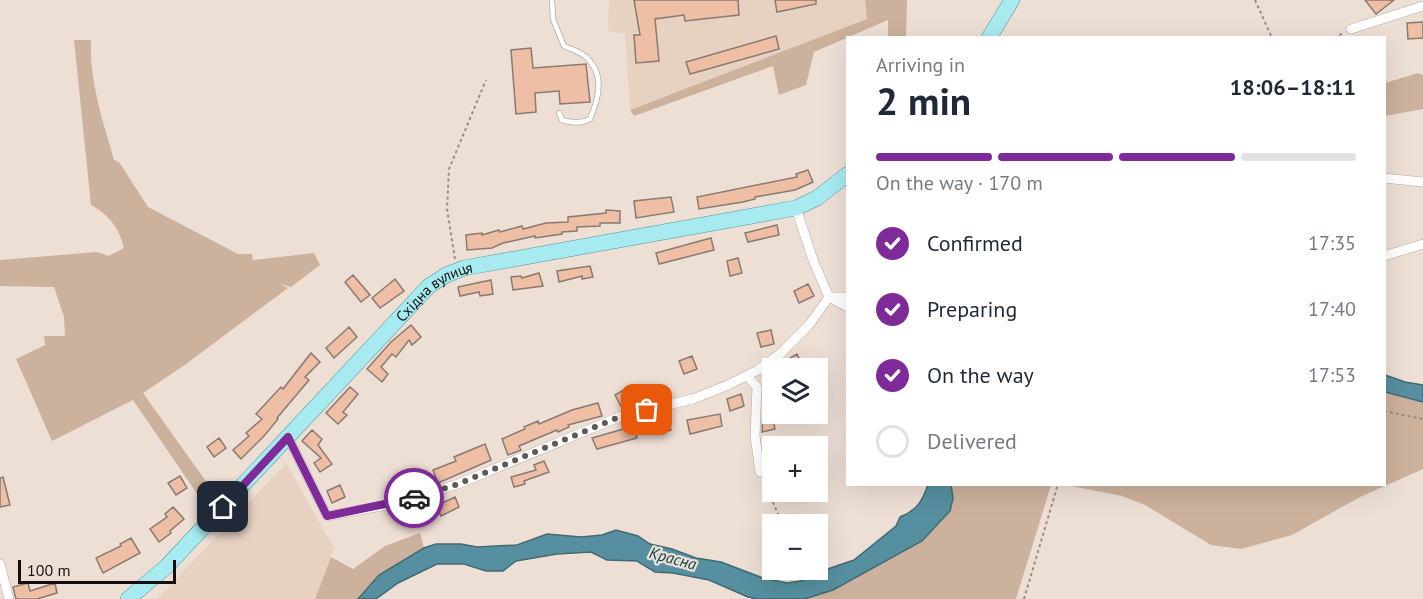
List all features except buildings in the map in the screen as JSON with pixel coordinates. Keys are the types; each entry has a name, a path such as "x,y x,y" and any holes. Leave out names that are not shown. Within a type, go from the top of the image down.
{"main road":[{"path":"990,36 1012,0"},
{"name":"Східна вулиця","path":"128,599 166,567 429,286 446,274 457,270 796,208 817,198 846,176"}],"street":[{"path":"1351,29 1423,6"},
{"path":"1386,178 1423,183"},
{"path":"796,208 813,260 829,297 846,306"},
{"path":"1386,255 1423,244"},
{"path":"829,297 846,297"},
{"path":"288,437 327,516 398,503 458,484 624,415 693,399 747,376 780,354 809,325 829,297"},
{"path":"747,376 758,387 755,436 760,472"},
{"path":"0,564 9,599"}],"lane":[{"path":"552,0 554,19 564,46 585,56 598,77 600,91 590,119 583,123 562,120 560,113"}],"path":[{"path":"1255,0 1271,36"},
{"path":"457,270 447,209 449,169 486,80"},
{"path":"1386,411 1423,418"},
{"path":"760,472 778,514"},
{"path":"1024,599 1057,486"}],"shaded area":[{"path":"609,0 865,0 867,19 630,110 625,33 608,32"},
{"path":"865,0 907,0 906,36 888,36 888,20 846,36 846,38 814,52 806,85 779,95 773,66 634,116 630,110 867,19"},
{"path":"74,40 91,40 94,86 114,160 119,162 148,207 238,254 252,254 253,260 314,253 320,265 291,287 281,284 288,288 143,393 215,494 204,504 133,400 52,441 16,359 45,345 44,336 65,336 64,317 54,287 0,286 0,260 97,252 109,256 124,248 113,223 91,205"},
{"path":"1418,73 1423,75 1423,109 1386,116 1386,83"},
{"path":"1386,392 1423,402 1423,469 1386,485"},
{"path":"286,463 334,548 315,599 157,599"},
{"path":"951,486 1051,486 1016,599 804,599 827,592 922,541 950,511 953,498"},
{"path":"1071,486 1385,486 1360,497 1292,535 1241,549 1211,545 1145,505 1122,496"},
{"path":"420,533 424,548 379,575 358,599 315,599 331,557 353,569 385,546"}],"water":[{"path":"1386,375 1423,385 1423,402 1386,392"},
{"name":"Красна","path":"927,486 951,486 953,498 950,511 922,541 833,590 804,599 757,599 709,580 655,572 637,561 607,560 591,552 557,554 516,561 503,571 486,571 464,564 437,564 398,583 376,599 358,599 379,575 424,548 436,544 461,544 477,547 517,545 547,534 581,537 602,535 616,530 638,536 650,544 696,558 721,562 762,578 762,580 787,583 803,580 828,580 828,569 854,560 896,526 900,517 915,508"}],"way so far":[{"path":"414,498 458,484 624,415 647,410"}],"route":[{"path":"223,507 288,437 327,516 341,515 414,498"}]}
